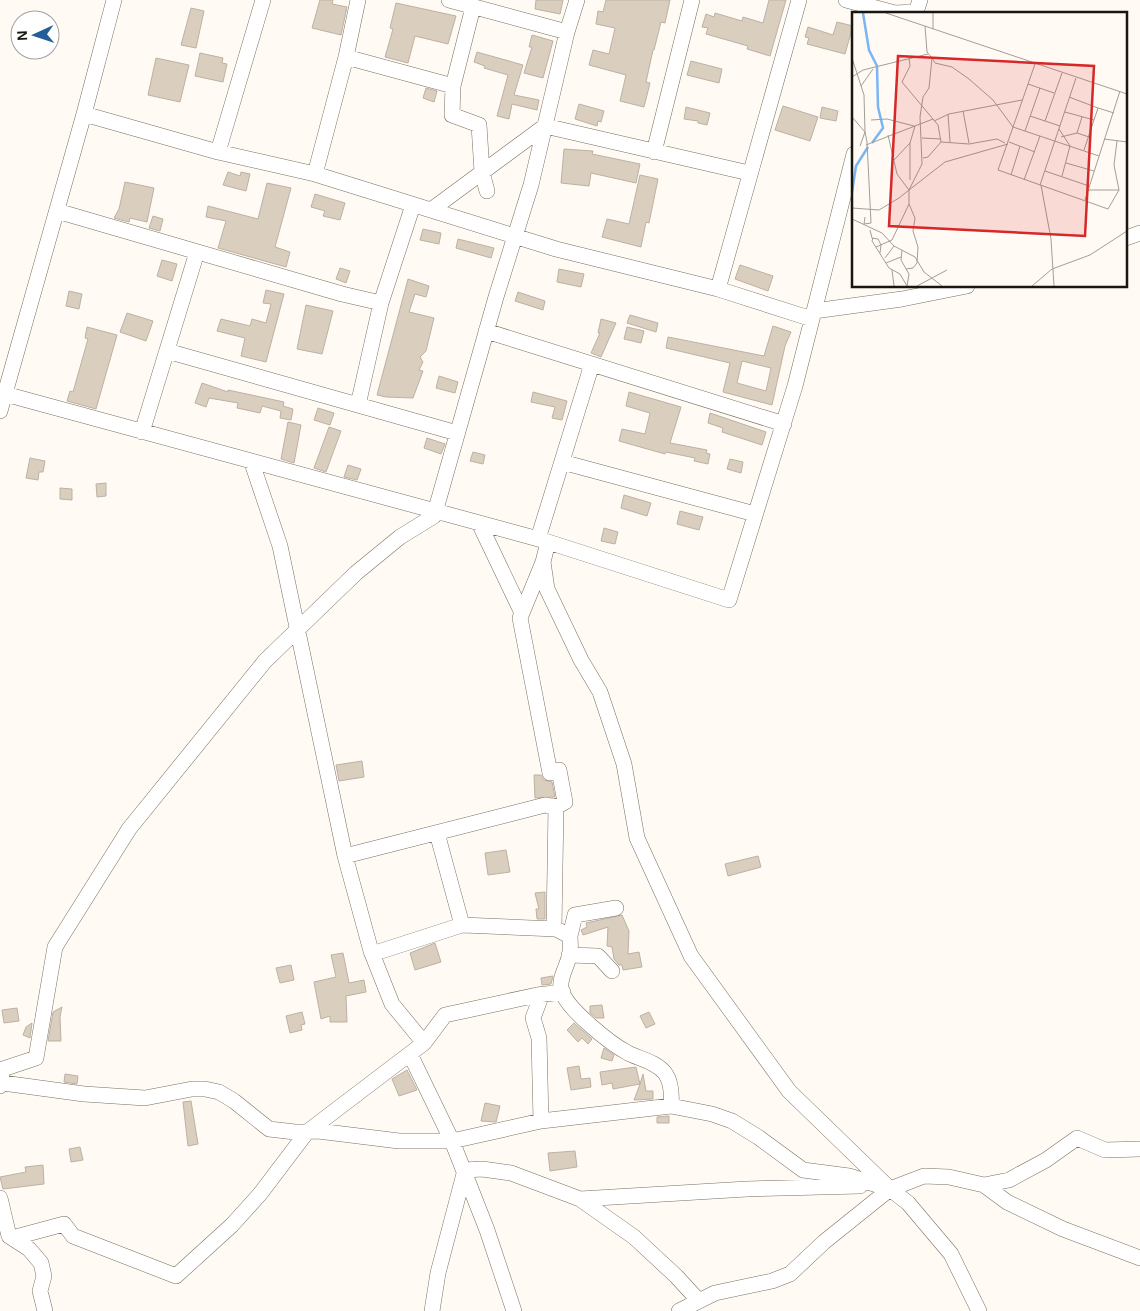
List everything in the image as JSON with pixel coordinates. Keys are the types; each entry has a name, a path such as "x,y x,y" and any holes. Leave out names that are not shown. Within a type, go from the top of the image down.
{"street":[{"path":"0,411 84,114 114,0"},
{"path":"218,152 263,0"},
{"path":"315,174 346,57 358,0"},
{"path":"449,0 567,32"},
{"path":"577,0 567,32 531,186 486,330 434,516 400,537 356,573 265,661 129,828 55,947 36,1058 0,1070 2,1084 84,1094 145,1098 192,1089 205,1089 219,1092 234,1101 269,1129 280,1132 334,1132 399,1141 452,1141 541,1121 671,1106 712,1114 732,1121 758,1137 803,1170 849,1176 885,1188"},
{"path":"654,152 692,0"},
{"path":"718,290 799,0"},
{"path":"846,0 888,12"},
{"path":"916,12 920,0"},
{"path":"473,7 454,86 452,115 479,124 482,172 487,191"},
{"path":"346,57 454,86"},
{"path":"84,114 218,152 315,174 515,236 813,315 957,288"},
{"path":"431,210 545,126 749,174"},
{"path":"5,394 543,541 729,600 784,424 852,162"},
{"path":"358,405 381,303 413,205"},
{"path":"57,211 342,294 381,303"},
{"path":"1128,237 1140,233"},
{"path":"142,432 197,252"},
{"path":"486,330 784,424"},
{"path":"167,352 457,433"},
{"path":"592,364 562,462 543,541 543,562 547,589 600,692 624,764 637,838 691,956 789,1091 885,1188 908,1203 951,1254 979,1311"},
{"path":"562,462 756,514"},
{"path":"252,463 280,546 299,629 345,856 372,954 392,1004 424,1043"},
{"path":"479,523 522,613"},
{"path":"345,856 545,805 556,807 565,802 559,770 550,772 520,618 543,562"},
{"path":"556,807 553,896 554,928 563,933 569,955 561,981 563,992 572,1006 605,1037 626,1052 658,1066 665,1073 672,1093 671,1106"},
{"path":"437,833 462,925"},
{"path":"563,933 575,915 616,908"},
{"path":"372,954 462,925 563,933"},
{"path":"569,955 598,956 612,971"},
{"path":"12,1238 64,1224 73,1236 176,1276 238,1219 260,1194 307,1132 424,1043 445,1015 542,994 563,992"},
{"path":"541,1121 539,1038 533,1018 542,994"},
{"path":"410,1054 452,1141 514,1311"},
{"path":"984,1185 1009,1180 1046,1160 1077,1138 1105,1150 1140,1149"},
{"path":"432,1311 438,1273 465,1170 482,1169 512,1173 580,1199 634,1238 676,1276 699,1301"},
{"path":"580,1199 747,1189 885,1188 924,1176 949,1177 984,1185 1007,1202 1063,1229 1140,1258"},
{"path":"679,1311 715,1293 772,1281 790,1274 885,1188"},
{"path":"0,1198 9,1236 29,1249 41,1263 44,1276 40,1291 45,1311"}],"building":[{"path":"320,0 333,0 332,4 347,7 341,35 312,28"},
{"path":"536,0 563,0 560,14 535,9"},
{"path":"606,0 670,0 665,23 661,22 653,50 646,82 650,83 644,107 620,101 626,75 589,65 593,50 609,54 615,28 596,24 598,11 603,12"},
{"path":"769,0 786,0 770,56 747,49 748,46 706,34 708,28 702,27 706,14 714,17 715,13 742,21 743,17 763,23"},
{"path":"396,3 456,16 448,44 415,36 408,63 385,57 393,29 390,28"},
{"path":"191,8 204,11 196,48 181,45"},
{"path":"837,22 852,26 845,54 807,44 809,38 805,37 808,27 833,35"},
{"path":"532,35 553,41 543,78 524,73 532,47 529,47"},
{"path":"477,52 523,65 514,95 539,100 537,110 512,104 509,119 497,116 508,75 484,68 485,66 474,62"},
{"path":"200,53 223,58 222,63 227,64 223,82 195,76"},
{"path":"156,58 189,65 180,102 148,95"},
{"path":"691,61 722,69 719,83 687,75"},
{"path":"426,88 437,91 434,102 423,98"},
{"path":"579,104 604,111 601,122 598,121 597,126 575,119"},
{"path":"783,106 818,117 810,141 775,130"},
{"path":"686,107 710,113 707,125 698,123 698,121 684,119"},
{"path":"822,107 838,111 836,121 820,118"},
{"path":"564,149 593,151 592,154 640,164 636,183 591,173 589,186 561,183"},
{"path":"228,172 240,176 241,172 250,174 246,191 223,185"},
{"path":"640,175 658,179 649,223 646,222 641,247 602,237 607,219 629,224"},
{"path":"125,182 154,188 147,222 130,218 129,222 114,218 119,209"},
{"path":"267,183 291,188 275,247 290,252 286,267 218,248 226,221 206,217 208,206 258,219"},
{"path":"315,194 345,203 340,220 323,216 325,211 311,207"},
{"path":"153,216 163,219 160,231 149,228"},
{"path":"423,229 441,233 439,244 420,240"},
{"path":"458,239 494,248 491,258 456,248"},
{"path":"162,260 177,264 172,281 157,276"},
{"path":"740,265 773,276 768,291 735,279"},
{"path":"340,268 350,271 346,283 336,279"},
{"path":"559,269 584,274 581,287 557,282"},
{"path":"408,279 429,286 426,297 415,294 409,312 434,318 426,351 420,357 423,362 419,370 423,371 413,398 377,395"},
{"path":"266,290 284,294 266,362 241,356 245,338 217,331 221,319 250,326 252,319 266,323 271,304 263,303"},
{"path":"69,291 82,294 79,309 66,306"},
{"path":"518,292 545,301 543,310 515,301"},
{"path":"306,305 333,311 322,354 297,349"},
{"path":"127,313 153,321 146,341 120,332"},
{"path":"630,315 658,323 656,332 627,323"},
{"path":"601,319 616,323 601,357 591,353 600,333 598,333"},
{"path":"773,326 791,332 785,346 772,405 723,392 730,363 666,348 668,337 764,356","holes":["742,361 771,368 766,391 737,383"]},
{"path":"87,327 117,335 96,409 67,401 70,391 73,392 88,339 85,338"},
{"path":"627,327 644,331 641,343 624,339"},
{"path":"439,376 458,382 455,393 436,388"},
{"path":"202,383 228,392 228,390 284,402 283,406 293,409 291,420 280,418 281,411 262,406 260,413 237,408 238,403 209,398 206,407 195,403"},
{"path":"533,392 567,401 562,420 552,418 555,407 531,402"},
{"path":"629,392 681,407 670,443 707,450 706,453 710,454 708,464 694,461 695,458 666,452 665,454 619,441 622,429 645,434 650,413 626,406"},
{"path":"318,408 334,413 330,425 314,420"},
{"path":"710,413 766,432 762,445 722,432 723,428 708,423"},
{"path":"288,422 301,425 294,463 281,459"},
{"path":"329,427 341,431 326,472 314,468"},
{"path":"427,438 445,444 441,454 424,448"},
{"path":"473,452 485,455 483,464 470,461"},
{"path":"30,458 45,461 43,472 39,472 38,480 26,478"},
{"path":"730,459 743,462 741,473 727,469"},
{"path":"348,465 361,469 357,480 344,477"},
{"path":"106,483 106,496 97,497 96,484"},
{"path":"60,488 72,489 72,500 60,499"},
{"path":"624,495 651,503 647,516 621,508"},
{"path":"680,511 703,517 699,530 677,524"},
{"path":"604,528 618,532 615,544 601,541"},
{"path":"362,761 364,777 339,781 336,765"},
{"path":"534,775 541,775 544,780 552,782 555,797 535,798"},
{"path":"506,850 510,872 488,875 485,853"},
{"path":"758,856 761,867 728,876 725,864"},
{"path":"545,892 545,919 537,919 536,909 539,909 535,893"},
{"path":"622,915 629,931 628,954 639,952 642,967 623,970 622,965 619,965 614,959 612,947 607,946 608,927 583,935 581,930 587,927 586,923"},
{"path":"435,943 441,962 415,970 410,953"},
{"path":"343,953 349,983 364,980 366,992 346,996 347,1022 330,1022 330,1016 321,1019 314,982 336,977 331,955"},
{"path":"291,965 294,980 280,983 276,968"},
{"path":"553,976 551,984 542,985 541,978"},
{"path":"602,1005 604,1018 596,1018 590,1013 590,1006"},
{"path":"62,1007 60,1017 61,1041 48,1041 53,1012"},
{"path":"17,1008 19,1021 4,1023 2,1010"},
{"path":"302,1012 305,1024 301,1025 302,1030 290,1033 286,1016"},
{"path":"649,1012 655,1024 646,1028 640,1016"},
{"path":"32,1023 30,1038 23,1035 26,1027"},
{"path":"574,1023 592,1039 588,1044 582,1038 578,1042 567,1030"},
{"path":"604,1048 614,1055 612,1061 601,1058"},
{"path":"579,1066 581,1079 590,1078 591,1087 571,1090 567,1068"},
{"path":"636,1067 640,1084 613,1089 612,1083 602,1085 600,1072"},
{"path":"407,1070 417,1090 399,1096 392,1079"},
{"path":"65,1074 78,1076 77,1084 64,1082"},
{"path":"643,1074 646,1091 653,1091 653,1099 634,1100"},
{"path":"191,1101 198,1144 188,1146 183,1102"},
{"path":"485,1103 500,1106 496,1122 481,1121"},
{"path":"669,1116 669,1123 657,1123 657,1117"},
{"path":"80,1147 83,1160 71,1162 69,1149"},
{"path":"575,1151 577,1167 550,1171 548,1153"},
{"path":"43,1165 44,1184 3,1189 0,1177 26,1172 25,1167"}]}
